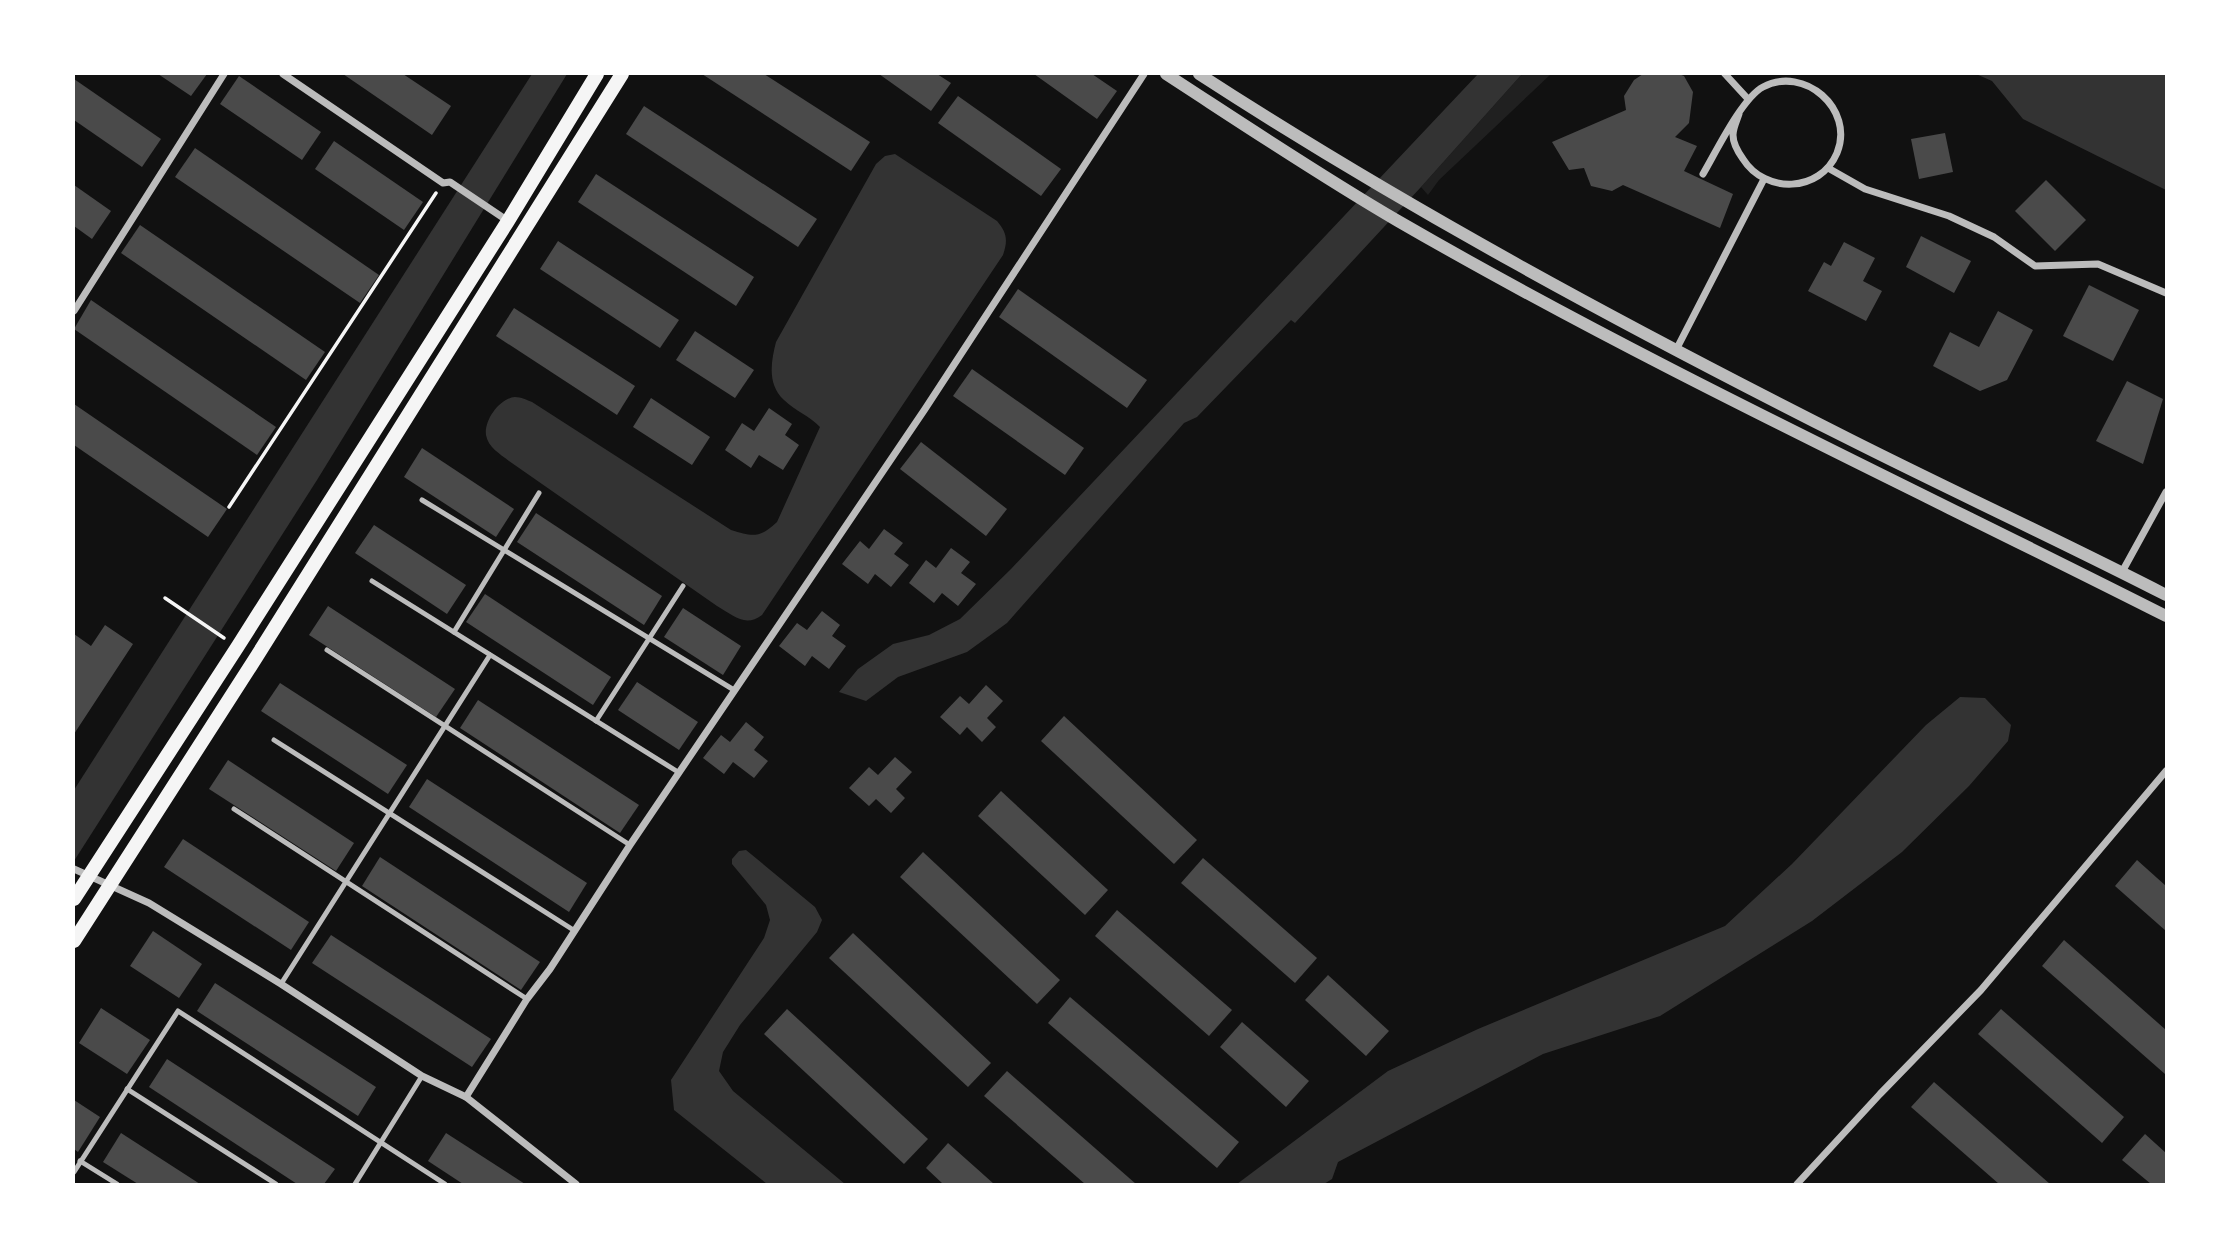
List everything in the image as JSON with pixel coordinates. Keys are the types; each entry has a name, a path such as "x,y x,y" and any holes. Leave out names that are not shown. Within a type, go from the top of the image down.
{"main road":[{"path":"74,899 231,658 508,221 597,74"},
{"path":"74,941 498,275 622,74"}],"street":[{"path":"74,311 224,74"},
{"path":"284,74 446,183 508,221"},
{"path":"466,1097 527,999 925,409 1144,74"},
{"path":"1166,74 1399,221 1576,319 1816,443 2166,616"},
{"path":"1199,74 1411,205 1676,350 1849,439 2166,594"},
{"path":"1725,74 1748,99"},
{"path":"1703,174 1739,114 1748,99 1763,87 1780,81 1798,82 1815,88 1829,100 1838,116 1841,134 1837,152 1828,168 1815,179 1798,185 1780,185 1764,179 1748,167 1737,151 1733,134 1739,114"},
{"path":"1828,168 1865,189 1949,216 1994,237 2035,266 2098,264 2166,293"},
{"path":"1676,350 1764,179"},
{"path":"2122,572 2166,492"},
{"path":"1798,1184 1980,990 2166,771"},
{"path":"74,869 149,903 281,984 422,1076 466,1097 576,1185"}],"lane":[{"path":"454,632 539,493"},
{"path":"422,500 734,690"},
{"path":"372,581 678,772"},
{"path":"596,720 683,586"},
{"path":"327,650 630,845"},
{"path":"281,984 490,655"},
{"path":"274,740 575,931"},
{"path":"234,809 527,999"},
{"path":"74,1172 178,1011 446,1185"},
{"path":"355,1185 422,1076"},
{"path":"127,1089 276,1185"},
{"path":"80,1161 117,1185"}],"path":[{"path":"229,507 446,183"},
{"path":"165,598 224,638"}],"shaded area":[{"path":"532,74 567,74 317,480 74,861 74,790"},
{"path":"1478,74 1522,74 1295,323 1291,320 1197,417 1184,423 1007,623 967,652 898,677 866,701 839,692 858,669 893,644 929,635 960,619 1011,569"},
{"path":"1522,74 1551,74 1439,180 1428,195 1421,187"},
{"path":"1976,74 2166,74 2166,190 2023,119 1992,81"},
{"path":"895,154 997,221 1006,237 1005,250 762,615 756,619 745,620 717,606 509,461 489,443 486,429 494,411 509,398 522,398 731,530 756,535 771,527 777,522 820,427 788,404 775,387 772,365 776,342 876,164 885,156"},
{"path":"1960,697 1985,698 2011,725 2008,741 1969,786 1902,852 1812,921 1660,1016 1543,1054 1338,1162 1332,1179 1324,1184 1237,1184 1388,1071 1478,1029 1725,926 1792,864 1926,725"},
{"path":"746,850 815,907 822,920 817,932 740,1025 723,1052 719,1071 733,1091 845,1184 767,1184 674,1110 671,1080 764,938 770,920 766,905 732,864 732,859 739,851"}],"building":[{"path":"158,74 207,74 191,96"},
{"path":"343,74 403,74 451,106 432,135"},
{"path":"702,74 764,74 870,142 851,171"},
{"path":"879,74 937,74 951,83 931,111"},
{"path":"1034,74 1092,74 1117,91 1097,119"},
{"path":"1643,74 1679,74 1684,76 1693,92 1689,123 1675,137 1697,146 1684,171 1733,194 1720,228 1623,185 1612,191 1591,186 1584,168 1569,170 1552,142 1626,110 1624,96 1634,80"},
{"path":"239,76 321,132 302,160 220,104"},
{"path":"74,79 161,139 142,167 74,120"},
{"path":"958,96 1061,169 1041,196 938,123"},
{"path":"644,106 817,219 798,247 626,134"},
{"path":"1945,133 1953,172 1919,179 1911,139"},
{"path":"334,141 423,202 404,230 315,169"},
{"path":"195,148 379,275 360,303 175,177"},
{"path":"596,174 754,277 736,306 578,202"},
{"path":"2046,180 2086,220 2055,251 2015,211"},
{"path":"74,185 111,211 92,239 74,226"},
{"path":"140,225 325,352 306,380 121,253"},
{"path":"1921,236 1971,261 1954,293 1906,267"},
{"path":"558,241 679,320 660,348 540,269"},
{"path":"1844,242 1875,258 1863,281 1882,291 1866,321 1808,291 1824,262 1831,266"},
{"path":"2089,285 2139,310 2113,361 2063,336"},
{"path":"1018,289 1147,380 1127,408 999,317"},
{"path":"91,300 276,427 257,455 74,329"},
{"path":"514,308 635,386 617,415 496,336"},
{"path":"1998,311 2033,330 2007,380 1980,391 1933,366 1950,332 1979,347"},
{"path":"695,331 754,370 735,398 676,360"},
{"path":"972,369 1084,448 1065,475 953,396"},
{"path":"2127,381 2163,399 2143,464 2096,441"},
{"path":"651,398 710,437 692,465 633,427"},
{"path":"74,404 227,509 208,537 74,445"},
{"path":"769,408 792,424 785,435 799,445 783,470 759,455 751,468 725,450 742,423 754,431"},
{"path":"921,442 1007,509 986,536 900,469"},
{"path":"422,448 514,509 496,537 404,477"},
{"path":"536,513 662,596 644,625 517,542"},
{"path":"374,525 466,585 447,614 355,553"},
{"path":"884,529 903,543 894,554 909,565 891,587 875,574 868,584 842,564 860,541 869,549"},
{"path":"951,548 970,562 961,573 976,584 958,606 942,593 934,603 909,583 926,560 936,568"},
{"path":"485,594 611,677 593,705 466,622"},
{"path":"328,606 455,689 436,717 309,635"},
{"path":"683,608 741,646 723,675 664,637"},
{"path":"822,611 840,625 832,636 846,646 829,669 812,656 805,666 779,646 797,623 807,630"},
{"path":"105,625 133,644 74,734 74,634 91,646"},
{"path":"637,682 698,722 679,750 618,710"},
{"path":"280,683 407,765 388,794 261,711"},
{"path":"986,685 1003,701 987,718 996,727 982,742 967,727 960,735 940,717 960,696 969,704"},
{"path":"478,700 639,805 620,833 460,728"},
{"path":"1064,716 1197,840 1174,864 1041,741"},
{"path":"746,722 764,737 754,750 768,761 754,778 733,762 724,774 703,758 721,735 730,742"},
{"path":"895,757 912,772 896,789 905,798 891,813 876,799 869,806 849,788 869,767 878,775"},
{"path":"228,760 354,843 336,871 209,789"},
{"path":"427,779 587,883 569,912 409,807"},
{"path":"1001,791 1108,890 1085,915 978,816"},
{"path":"183,839 309,922 291,950 164,867"},
{"path":"923,852 1060,980 1037,1004 900,877"},
{"path":"380,857 540,962 521,990 362,886"},
{"path":"1203,858 1317,958 1295,983 1181,883"},
{"path":"2137,860 2166,886 2166,931 2115,886"},
{"path":"1117,910 1232,1010 1209,1036 1095,936"},
{"path":"153,931 202,964 179,998 130,966"},
{"path":"853,933 991,1063 968,1087 829,958"},
{"path":"331,935 491,1039 472,1067 312,963"},
{"path":"2064,940 2166,1030 2165,1074 2042,966"},
{"path":"1328,975 1389,1031 1366,1056 1305,1000"},
{"path":"215,983 376,1087 358,1116 197,1011"},
{"path":"1070,997 1239,1142 1217,1168 1048,1023"},
{"path":"101,1008 150,1040 127,1074 79,1043"},
{"path":"787,1009 928,1139 904,1164 764,1034"},
{"path":"2001,1009 2124,1117 2102,1143 1978,1034"},
{"path":"1242,1022 1309,1081 1286,1107 1220,1047"},
{"path":"167,1059 335,1169 324,1184 297,1184 149,1087"},
{"path":"1007,1071 1136,1184 1085,1184 984,1096"},
{"path":"1934,1082 2050,1184 1999,1184 1911,1107"},
{"path":"74,1100 100,1117 78,1152 74,1149"},
{"path":"121,1133 200,1184 138,1184 103,1162"},
{"path":"446,1133 525,1184 463,1184 428,1161"},
{"path":"2145,1134 2166,1153 2166,1184 2151,1184 2122,1160"},
{"path":"948,1143 994,1184 943,1184 926,1168"}]}
